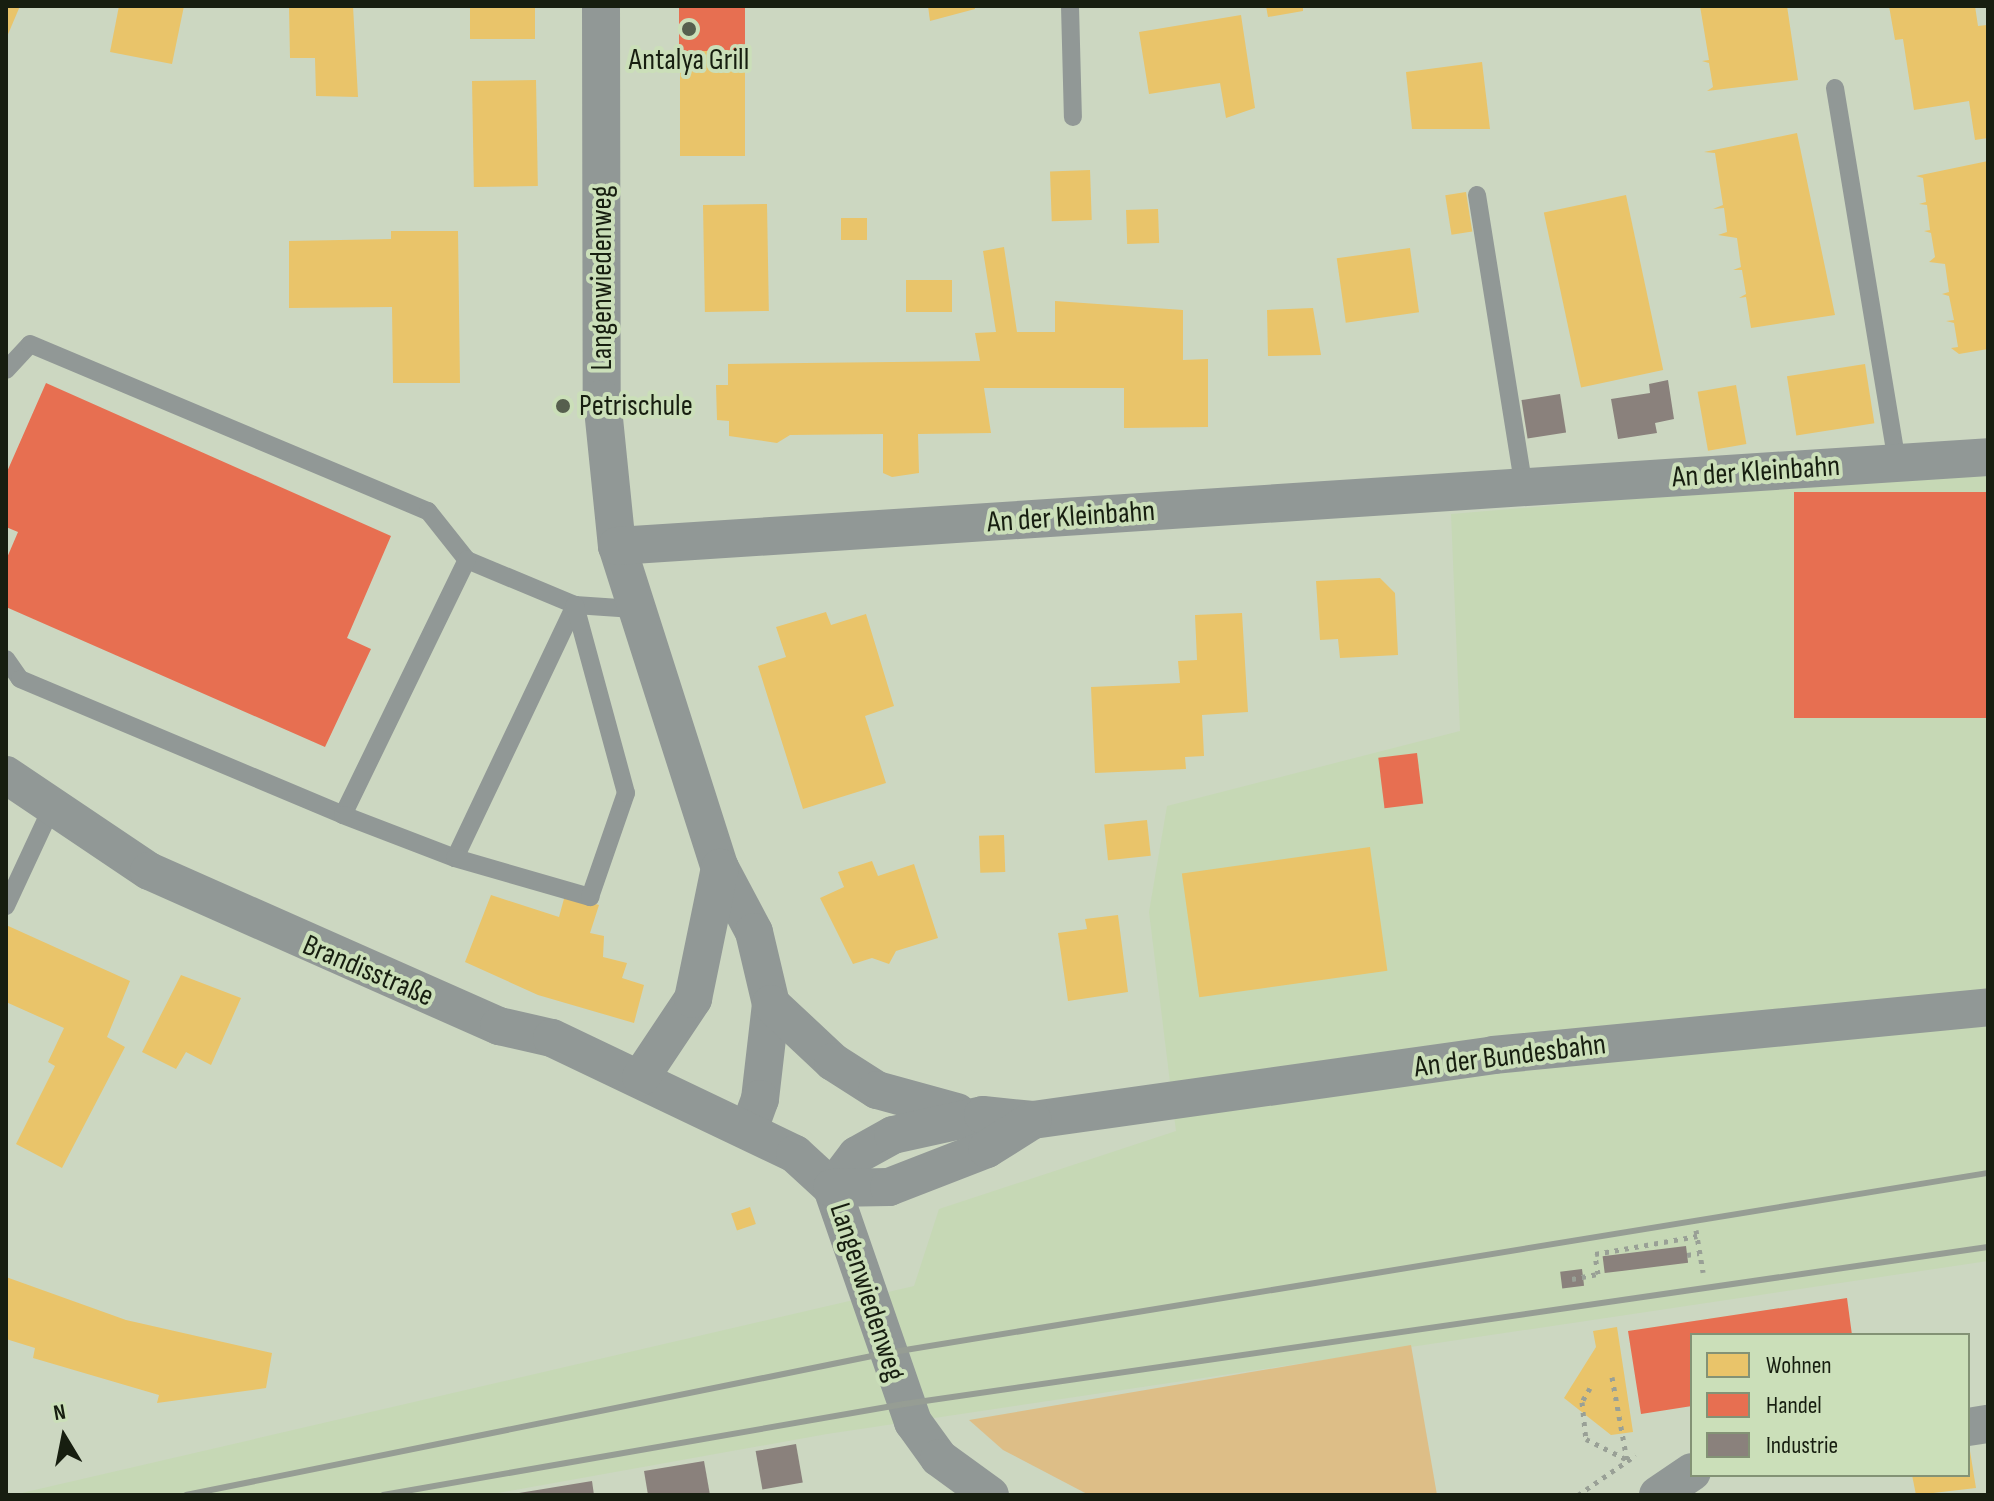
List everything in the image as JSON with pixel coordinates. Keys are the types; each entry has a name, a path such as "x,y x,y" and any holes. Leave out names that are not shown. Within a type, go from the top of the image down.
{"street":[{"name":"Langenwiedenweg","path":"601,6 602,399 617,546 634,609 720,868 754,932 771,1004 760,1099 749,1129 795,1154 832,1188 913,1422 939,1458 990,1495"},
{"name":"An der Kleinbahn","path":"617,546 1988,457"},
{"name":"Brandisstraße","path":"6,775 51,809 149,871 303,943 641,1077 749,1129"},
{"path":"641,1077 693,999 720,868"},
{"path":"771,1004 833,1062 877,1090 921,1107 983,1115"},
{"name":"An der Bundesbahn","path":"832,1188 857,1155 893,1135 983,1115 1033,1120 1493,1055 1988,1007"},
{"name":"An der Bundesbahn","path":"832,1188 889,1187 987,1149 1033,1120"},
{"path":"1658,1495 1690,1473"}],"lane":[{"path":"1070,6 1073,117"},
{"path":"1835,88 1897,463"},
{"path":"1477,195 1524,487"},
{"path":"6,370 30,344 428,511 467,560 575,605 634,609"},
{"path":"343,815 467,560"},
{"path":"455,858 575,605"},
{"path":"6,659 20,679 343,815 455,858 590,897 626,793 575,605"},
{"path":"6,906 51,809"}],"path":[{"path":"1572,1279 1598,1274 1595,1254 1696,1233 1703,1272"},
{"path":"1687,1255 1699,1253"},
{"path":"1612,1377 1622,1434"},
{"path":"1590,1388 1582,1402 1586,1439 1626,1459"}],"shaded area":[{"path":"1988,469 1988,1261 827,1434 487,1495 13,1495 914,1286 939,1209 1176,1131 1149,912 1167,806 1460,731 1451,514"},
{"path":"1411,1345 1437,1495 1089,1495 1003,1450 969,1420"}],"building: Wohnen":[{"path":"6,6 20,6 6,39"},
{"path":"119,6 184,6 172,64 110,52"},
{"path":"289,6 353,6 358,97 316,96 315,58 290,58"},
{"path":"470,6 535,6 535,39 470,39"},
{"path":"928,6 974,6 975,9 930,21"},
{"path":"1266,6 1303,6 1303,11 1268,17"},
{"path":"1700,6 1787,6 1798,80 1707,91 1713,87 1709,63 1702,61 1709,60"},
{"path":"1889,6 1975,6 1978,26 1987,25 1988,32 1988,138 1975,140 1969,101 1914,110 1903,39 1895,40"},
{"path":"1241,15 1255,108 1226,118 1220,83 1149,94 1139,32"},
{"path":"680,51 745,51 745,156 680,156"},
{"path":"1482,62 1490,129 1412,129 1406,72"},
{"path":"536,80 538,186 474,187 472,81"},
{"path":"1797,133 1835,315 1751,328 1746,297 1739,298 1746,294 1742,270 1733,270 1741,267 1737,238 1718,235 1727,232 1724,208 1713,209 1723,205 1715,153 1704,152"},
{"path":"1988,161 1988,349 1959,354 1951,348 1958,347 1954,323 1946,321 1954,320 1949,296 1942,294 1949,292 1945,264 1929,262 1935,257 1931,233 1924,231 1930,230 1927,205 1919,204 1926,202 1923,178 1916,176"},
{"path":"1090,170 1092,220 1052,221 1050,171"},
{"path":"1466,192 1472,232 1452,235 1445,195"},
{"path":"1626,195 1663,370 1581,388 1544,212"},
{"path":"767,204 769,311 705,312 703,205"},
{"path":"1158,209 1159,243 1127,244 1126,210"},
{"path":"841,218 867,218 867,240 841,240"},
{"path":"391,231 458,231 460,383 393,383 392,307 289,308 289,241 391,239"},
{"path":"1004,247 1017,332 1055,332 1055,301 1183,310 1183,360 1208,359 1208,427 1124,428 1124,388 984,388 991,433 918,434 919,473 892,477 883,473 883,434 790,435 777,443 729,436 729,421 717,420 716,385 728,385 728,364 980,361 975,333 996,332 983,251"},
{"path":"1410,248 1419,312 1346,323 1337,258"},
{"path":"906,280 952,280 952,312 906,312"},
{"path":"1313,308 1321,355 1268,356 1267,310"},
{"path":"1865,364 1874,423 1796,436 1787,376"},
{"path":"1736,385 1746,444 1708,451 1698,392"},
{"path":"1380,578 1395,593 1398,655 1340,658 1338,639 1320,640 1316,581"},
{"path":"826,612 831,625 866,614 894,706 865,716 886,783 803,809 758,666 786,657 776,627"},
{"path":"1242,613 1248,712 1202,715 1204,756 1185,757 1186,769 1095,773 1091,687 1180,683 1178,661 1197,660 1195,615"},
{"path":"1147,820 1151,856 1108,860 1104,824"},
{"path":"1004,835 1005,872 980,873 979,836"},
{"path":"1370,847 1387,971 1199,997 1182,873"},
{"path":"872,861 878,876 914,864 938,938 896,951 889,964 872,958 853,964 820,898 844,887 838,872"},
{"path":"491,895 559,917 565,895 599,905 590,933 604,936 603,957 627,963 622,978 644,985 634,1023 538,995 465,962"},
{"path":"1118,915 1128,992 1068,1001 1058,933 1087,929 1085,919"},
{"path":"6,925 130,981 107,1037 125,1047 62,1168 16,1144 55,1066 48,1062 64,1028 6,1002"},
{"path":"181,975 241,998 211,1065 186,1052 176,1069 142,1052"},
{"path":"750,1207 756,1224 737,1231 731,1214"},
{"path":"6,1277 126,1320 272,1353 266,1388 157,1403 159,1395 33,1358 35,1348 6,1339"},
{"path":"1617,1327 1633,1432 1611,1435 1564,1398 1596,1347 1593,1331"},
{"path":"1970,1451 1976,1488 1916,1495 1912,1477 1970,1477"}],"building: Handel":[{"path":"679,6 745,6 745,51 679,51"},
{"path":"46,383 391,536 347,638 371,649 325,747 6,607 6,560 18,532 6,527 6,474"},
{"path":"1794,492 1988,492 1988,718 1794,718"},
{"path":"1417,753 1423,804 1385,808 1378,758"},
{"path":"1847,1298 1852,1333 1690,1333 1690,1406 1641,1414 1628,1331"}],"building: Industrie":[{"path":"1668,380 1674,419 1655,423 1657,433 1618,439 1611,399 1650,393 1649,384"},
{"path":"1560,394 1566,433 1528,439 1521,400"},
{"path":"1686,1246 1688,1263 1605,1273 1603,1256"},
{"path":"1582,1269 1584,1286 1562,1289 1560,1272"},
{"path":"796,1444 803,1482 762,1490 756,1451"},
{"path":"704,1461 710,1495 648,1495 644,1471"},
{"path":"592,1481 594,1495 519,1495 519,1493"}],"railway":[{"path":"186,1495 887,1353 1988,1173"},
{"path":"383,1495 904,1404 1988,1247"}],"place":[{"name":"Antalya Grill","path":"689,29"},
{"name":"Petrischule","path":"563,406"}]}
